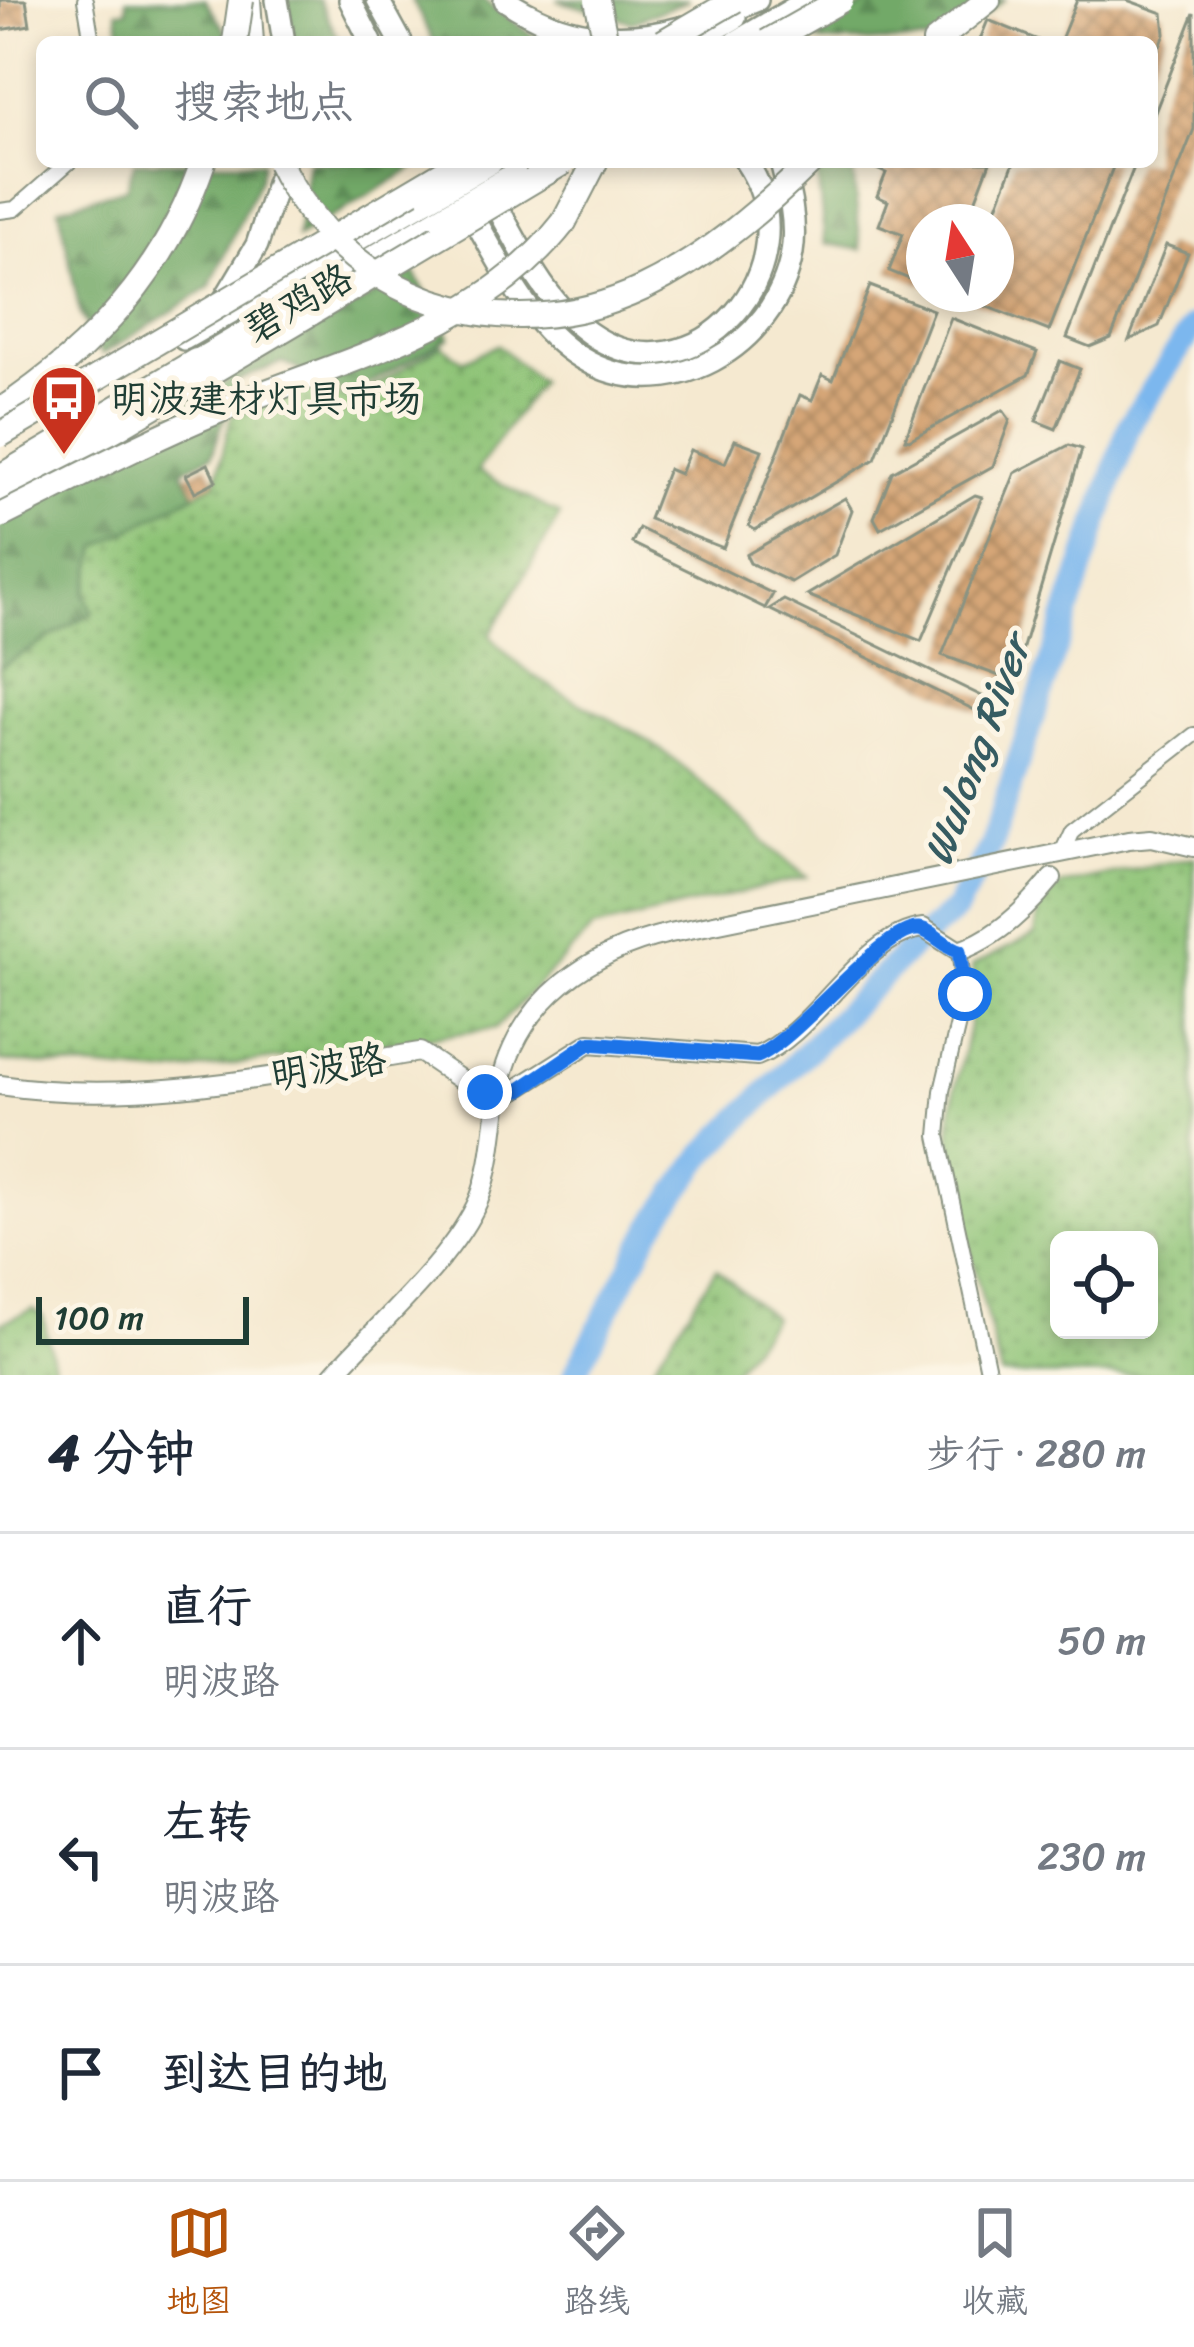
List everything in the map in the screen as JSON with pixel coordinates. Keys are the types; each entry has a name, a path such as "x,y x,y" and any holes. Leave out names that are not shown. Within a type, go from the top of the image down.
{"highway":[{"path":"245,0 249,36"},
{"path":"236,36 245,0"},
{"path":"597,0 605,36"},
{"path":"673,36 735,0"},
{"path":"778,36 841,0"},
{"path":"943,36 988,0"},
{"path":"0,414 74,357 128,302 170,239 200,168"},
{"path":"279,168 324,232 375,276 437,305 508,317 585,309 665,277 730,233 804,168"},
{"path":"0,435 451,168"},
{"path":"0,497 554,168"},
{"path":"0,516 164,434 407,338 479,301 552,236 592,168"},
{"name":"碧鸡路","path":"0,446 190,350"},
{"name":"碧鸡路","path":"0,477 190,350"}],"main road":[{"path":"227,0 247,36"},
{"path":"278,0 283,36"},
{"path":"350,0 368,36"},
{"path":"378,0 397,36"},
{"path":"506,0 550,26 610,36"},
{"path":"633,36 696,24 762,0"},
{"path":"704,36 762,0"},
{"path":"746,36 808,0"},
{"path":"795,36 828,0"},
{"path":"190,350 240,277 276,168"},
{"path":"445,168 548,331 593,364 654,376 688,372 719,359 746,340 776,302 794,241 783,168"},
{"path":"475,168 568,314 603,341 653,351 682,347 718,330 759,278 768,239 767,212 749,168"},
{"name":"碧鸡路","path":"434,209 485,168"},
{"name":"碧鸡路","path":"190,350 434,209 524,168"}],"street":[{"path":"86,0 91,36"},
{"path":"0,211 14,208 62,168"},
{"path":"0,414 36,424"},
{"path":"1061,854 1072,830 1194,735"},
{"path":"332,1375 464,1224 487,1174 513,1046 533,1012 598,957 655,937 1061,854 1152,838 1194,847"},
{"path":"952,949 981,943 1034,901 1052,878"},
{"path":"500,1093 534,1082 589,1043 757,1056 777,1048 851,974 901,935 922,928 952,949 965,994 942,1091 938,1136 989,1375"},
{"name":"明波路","path":"0,1085 89,1093 159,1088 421,1052 470,1086 500,1093"}],"green space":[{"path":"126,0 205,0 229,36 121,36 117,11 127,10"},
{"path":"287,0 319,0 337,36 293,36"},
{"path":"412,0 483,0 534,36 431,36"},
{"path":"557,0 689,0 632,22"},
{"path":"875,0 1004,0 959,36 823,36 832,24"},
{"path":"133,168 261,168 209,288 102,355 80,314 59,208 126,188"},
{"path":"307,168 414,168 297,238"},
{"path":"817,168 853,168 861,250 825,243"},
{"path":"414,272 450,337 349,395 283,362 236,381 212,455 182,470 195,494 98,547 85,594 93,612 0,667 0,514"},
{"path":"442,345 463,361 498,345 539,382 477,471 560,515 490,635 545,683 672,758 807,877 593,928 496,1028 165,1074 0,1061 0,667 93,612 85,594 98,547 216,483 231,416 305,386 352,400"},
{"path":"1194,857 1194,1375 1001,1375 966,1234 951,1125 971,1012 972,966 1035,934 1040,906 1061,885"},
{"path":"716,1269 773,1318 730,1375 647,1375"},
{"path":"34,1309 43,1317 56,1375 0,1375 0,1323"}],"building":[{"path":"0,0 26,0 30,25 0,30"},
{"path":"1077,0 1127,0 1163,13 1165,34 1158,51 1158,36 1062,36"},
{"path":"1194,13 1194,129 1111,338 1090,347 1067,338 1134,168 1158,168 1158,105"},
{"path":"988,20 1028,36 981,36"},
{"path":"874,168 988,168 974,204 906,204 906,278 889,271 903,234 879,225 888,201 877,196 886,173"},
{"path":"1012,168 1113,168 1049,331 1001,312 1014,312 1014,204 998,204"},
{"path":"1166,245 1188,253 1159,326 1129,340"},
{"path":"870,286 906,300 906,312 932,312 875,459 755,530 749,526 800,395 812,400 822,375 833,380"},
{"path":"951,318 1037,352 1028,375 905,439"},
{"path":"1060,361 1080,369 1056,429 1036,421"},
{"path":"1003,410 1010,420 993,466 880,529 874,518 892,472"},
{"path":"735,440 762,450 723,548 649,519 668,469 680,474 690,450 725,463"},
{"path":"1069,445 1082,449 1013,681 942,655 1015,473"},
{"path":"208,464 216,481 195,492 186,475"},
{"path":"975,495 982,497 921,641 807,595"},
{"path":"845,498 852,510 835,555 791,582 750,563 746,555"},
{"path":"639,528 773,594 765,608 632,543"},
{"path":"784,600 998,704 991,718 769,609"}],"waterway":[{"name":"Wulong River","path":"574,1375 652,1227 703,1156 914,944 956,909 991,844 1130,424 1194,326"}],"place":[{"name":"明波建材灯具市场","path":"64,457"}],"route":[{"path":"485,1092 520,1090 589,1043 757,1056 777,1048 851,974 910,930 922,928 959,951 965,994"}]}
